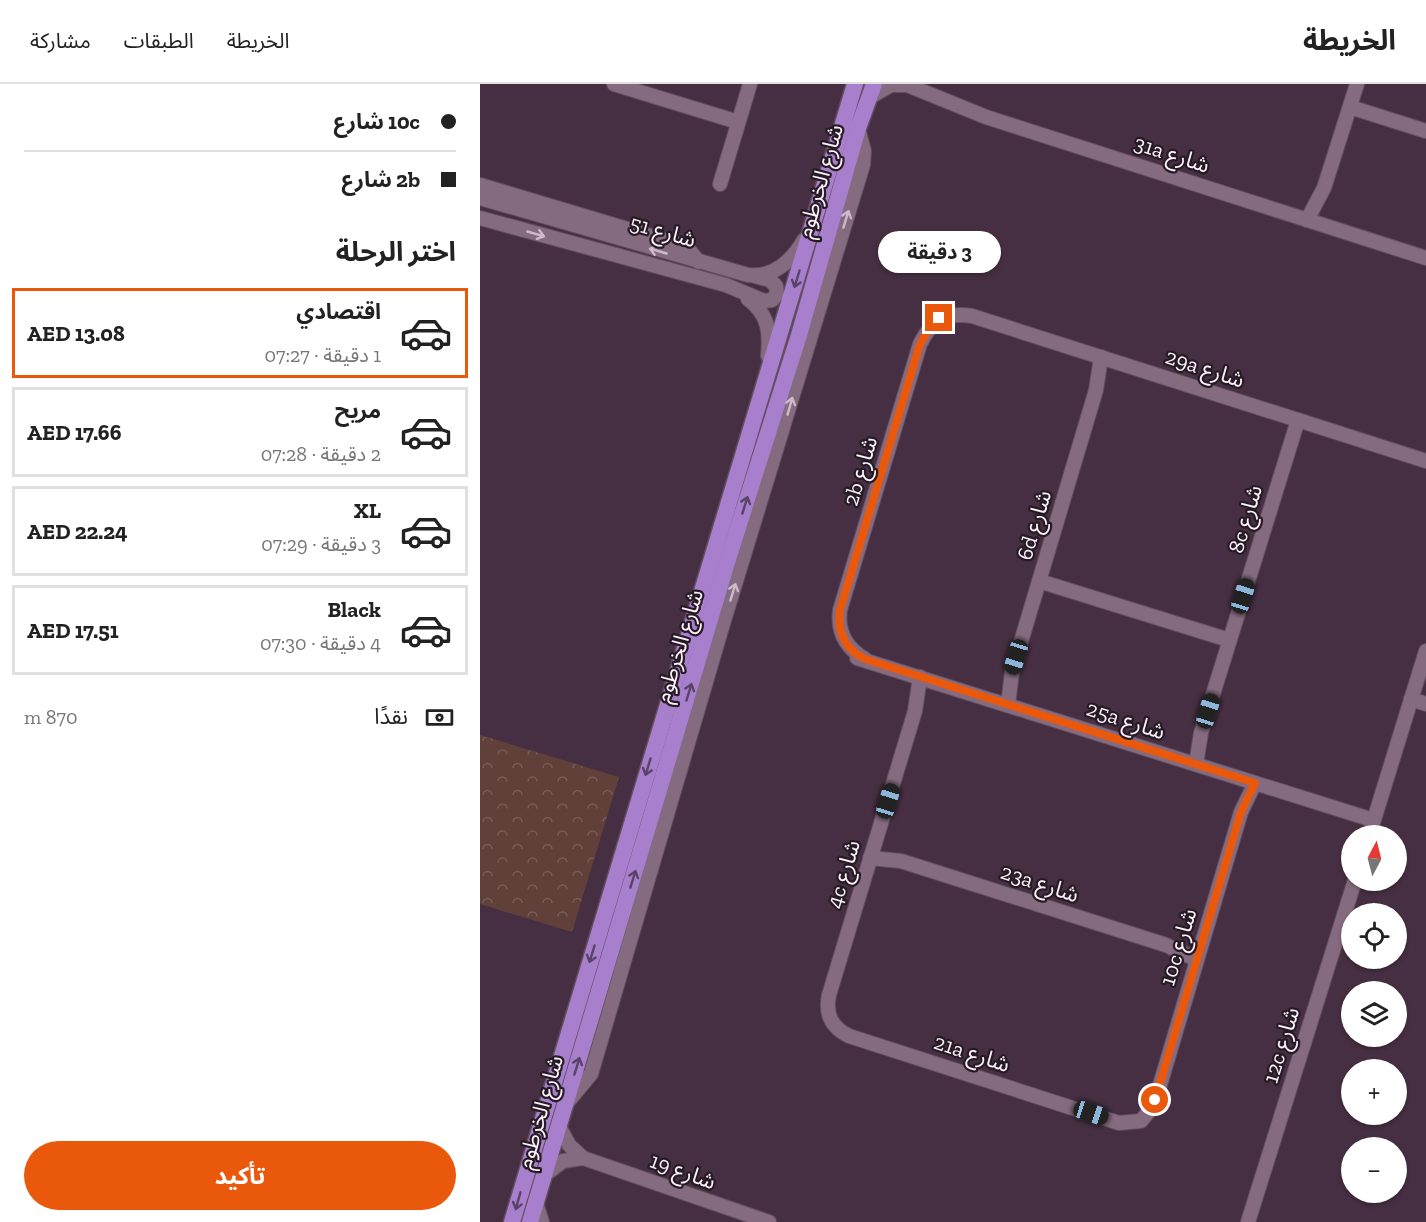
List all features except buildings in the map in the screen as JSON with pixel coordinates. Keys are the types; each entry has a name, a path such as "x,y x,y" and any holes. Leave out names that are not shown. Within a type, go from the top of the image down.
{"main road":[{"name":"شارع الخرطوم","path":"530,1222 547,1173 716,604 720,557 766,377 815,223 854,86"},
{"path":"839,192 844,151 862,99 861,92 854,86"},
{"name":"شارع الخرطوم","path":"512,1222 720,557 800,335 839,192 872,90"},
{"path":"716,604 720,636"}],"street":[{"path":"614,84 738,122"},
{"path":"720,184 750,84"},
{"name":"31a شارع","path":"872,90 906,84 986,117 1426,258"},
{"path":"1312,222 1357,84"},
{"path":"1350,107 1426,131"},
{"path":"566,1104 591,1074 720,636 863,165 864,151 858,128"},
{"path":"480,185 675,243 688,249 701,264"},
{"name":"شارع 51","path":"484,202 701,264 755,276"},
{"name":"شارع 51","path":"480,218 726,285 756,305 766,320 770,333 766,377"},
{"path":"755,276 770,273 788,261 815,223"},
{"path":"726,285 764,301 772,300 777,294 776,286 755,276"},
{"name":"29a شارع","path":"938,315 952,309 1426,461"},
{"name":"2b شارع","path":"838,635 834,622 840,610 920,344 922,328 938,315"},
{"name":"6d شارع","path":"1003,703 1106,358"},
{"name":"8c شارع","path":"1191,763 1298,420"},
{"path":"1039,581 1229,640"},
{"name":"25a شارع","path":"838,635 846,653 1373,820"},
{"path":"1372,825 1426,651"},
{"name":"4c شارع","path":"828,1017 829,995 925,678"},
{"path":"1411,699 1426,704"},
{"name":"10c شارع","path":"1139,1118 1152,1110 1250,781"},
{"name":"23a شارع","path":"872,852 1198,955"},
{"name":"12c شارع","path":"1248,1222 1351,891"},
{"name":"21a شارع","path":"828,1017 835,1026 849,1036 1109,1119 1139,1118"},
{"path":"560,1128 569,1145 583,1158"},
{"path":"547,1173 563,1161 583,1158"},
{"name":"شارع 19","path":"583,1158 769,1222"},
{"path":"536,1203 542,1222"}],"green space":[{"path":"480,735 619,777 572,932 480,904"}],"route":[{"path":"939,318 933,322 920,344 840,610 840,630 849,648 865,659 1255,783 1241,812 1155,1100"}]}
